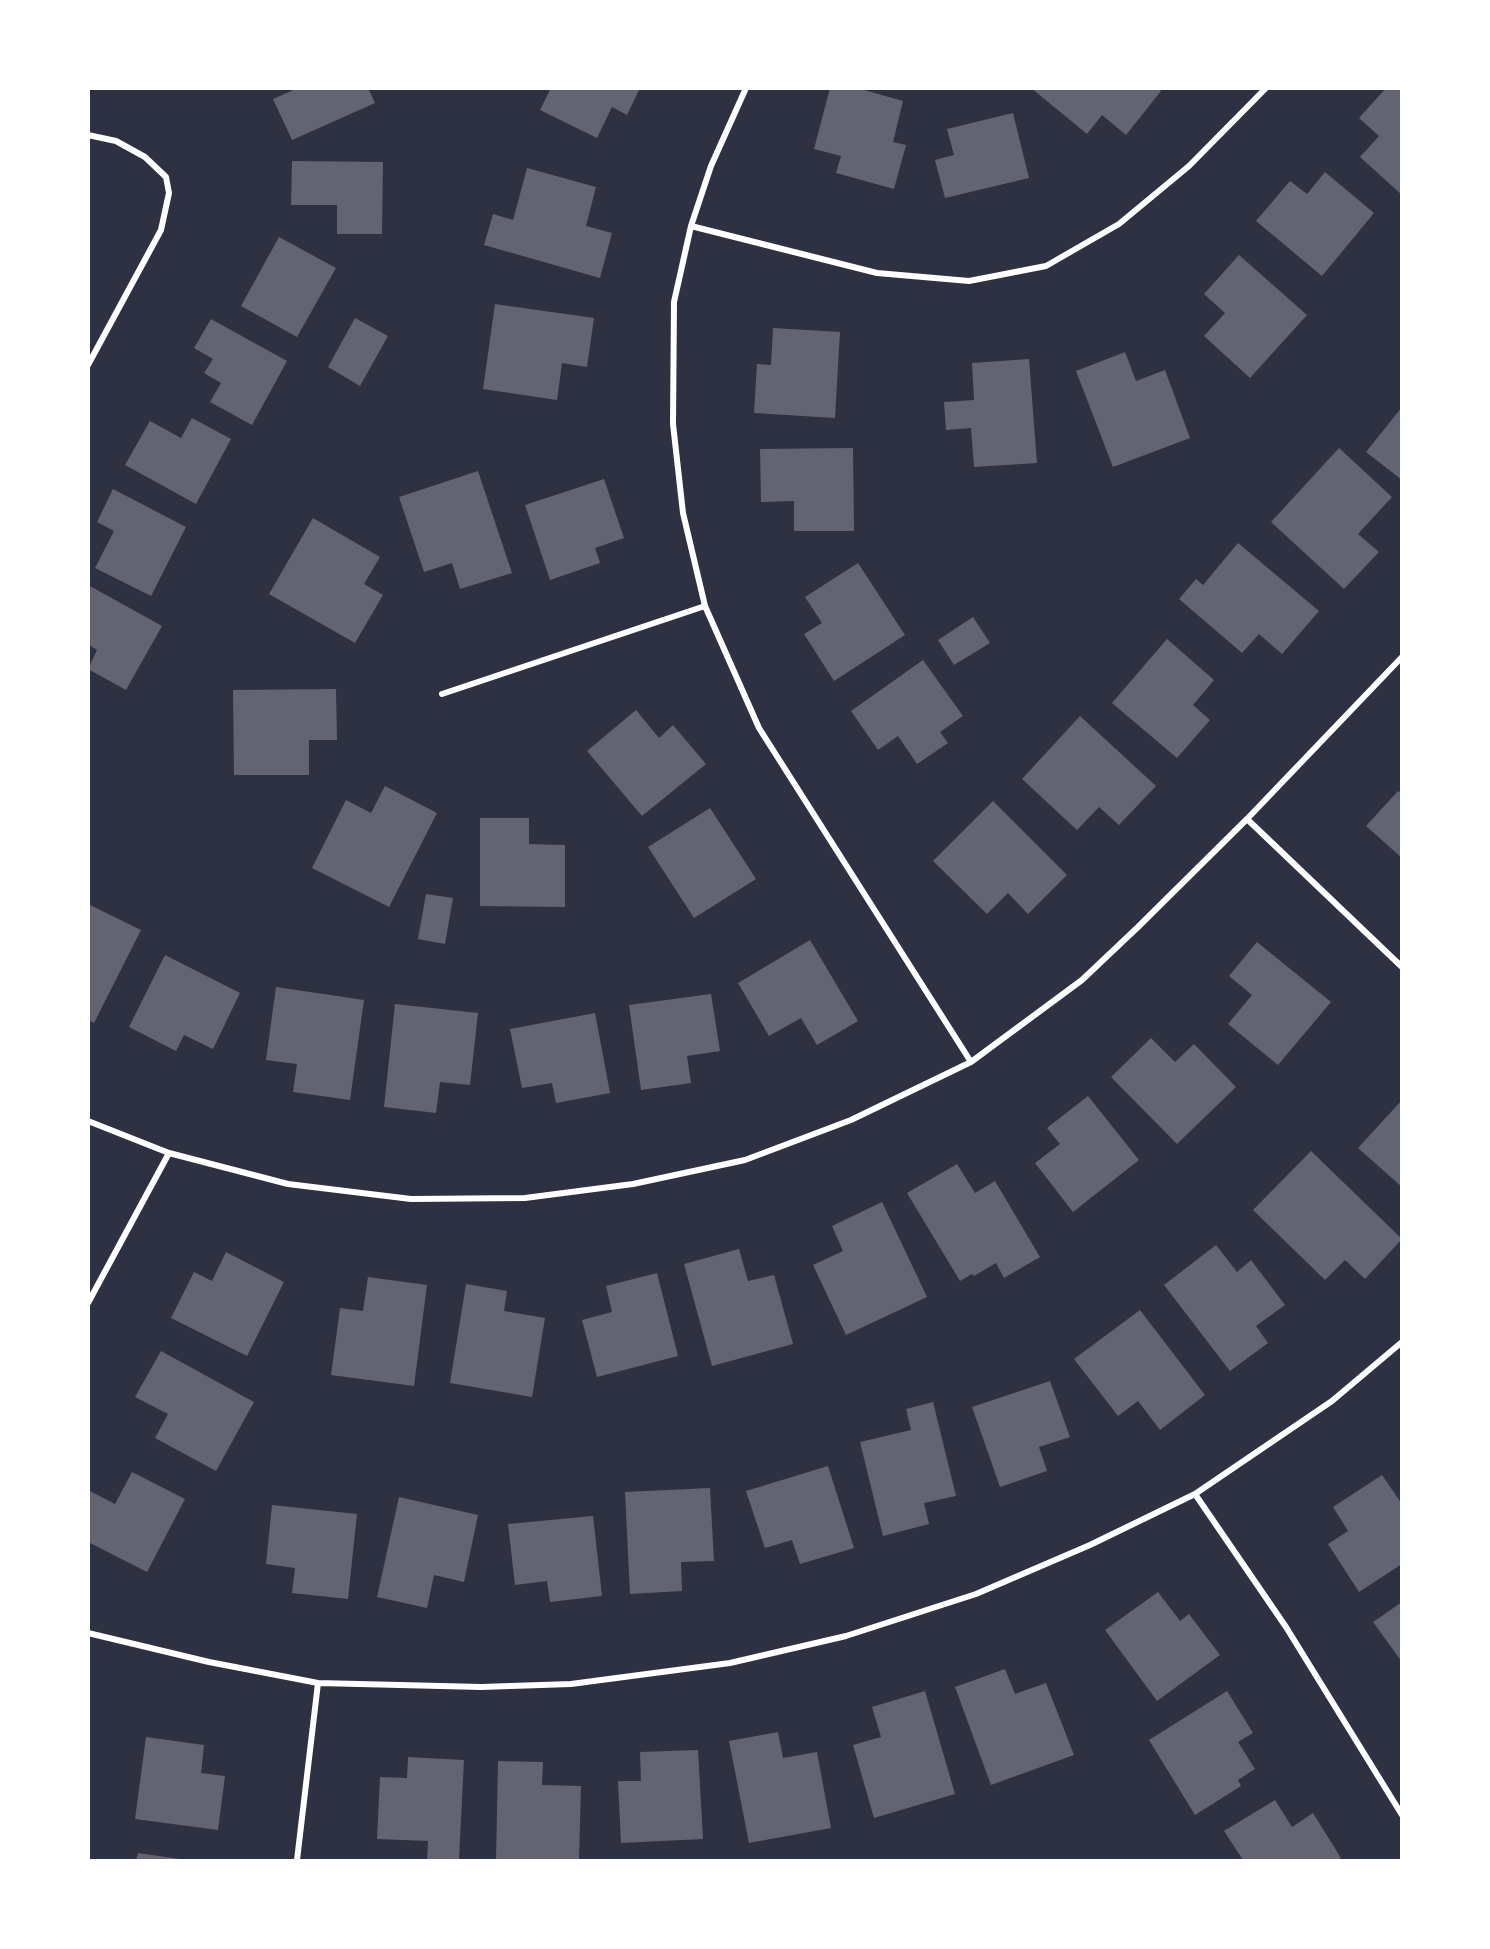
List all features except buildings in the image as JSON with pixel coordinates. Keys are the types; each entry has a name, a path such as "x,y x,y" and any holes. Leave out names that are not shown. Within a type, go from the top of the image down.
{"street":[{"path":"746,88 711,166 691,226 674,302 673,424 682,513 705,606 759,729 971,1062"},
{"path":"691,226 877,273 969,281 1046,266 1119,224 1190,166 1266,88"},
{"path":"88,135 116,141 145,157 166,177 170,193 161,230 88,365"},
{"path":"442,694 705,606"},
{"path":"88,1121 169,1153 288,1184 411,1199 525,1198 633,1184 746,1160 851,1120 971,1062 1082,980 1247,819 1401,657"},
{"path":"1247,819 1401,967"},
{"path":"88,1303 169,1153"},
{"path":"88,1633 208,1662 318,1683 481,1687 571,1684 730,1663 846,1636 976,1594 1090,1545 1195,1494 1332,1401 1401,1342"},
{"path":"1195,1494 1286,1628 1401,1815"},
{"path":"297,1860 318,1683"}]}
